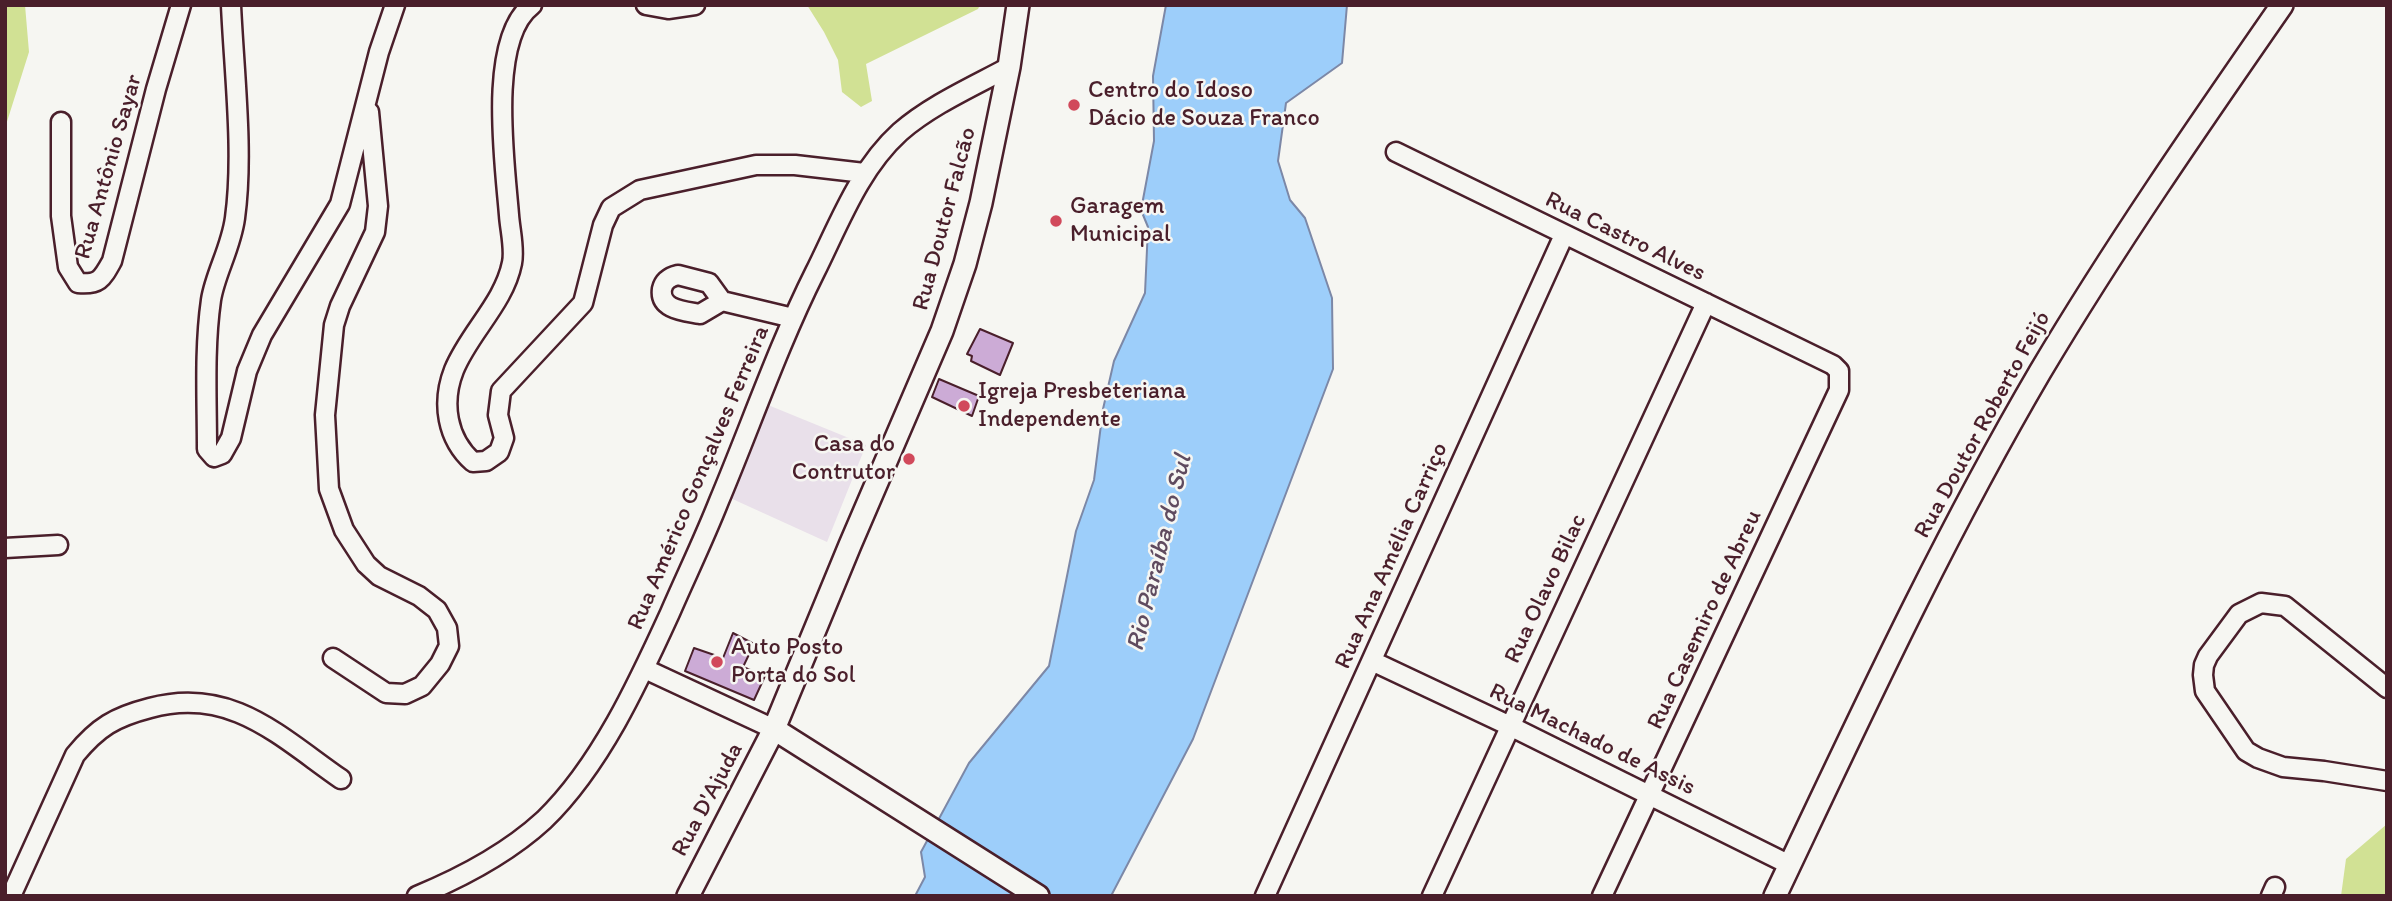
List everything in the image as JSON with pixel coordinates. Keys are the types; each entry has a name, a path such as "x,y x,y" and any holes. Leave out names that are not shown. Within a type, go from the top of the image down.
{"main road":[{"path":"1009,67 1018,5"},
{"name":"Rua Doutor Roberto Feijó","path":"1775,896 1910,612 2033,384 2120,242 2282,5"},
{"name":"Rua Doutor Falcão","path":"774,729 942,331 965,264 981,203 1009,67"},
{"path":"774,729 1038,896"},
{"name":"Rua D'Ajuda","path":"688,896 774,729"}],"street":[{"name":"Rua Antônio Sayar","path":"61,122 61,216 68,267 78,283 92,284 103,278 112,261 156,89 181,5"},
{"path":"231,5 238,169 235,218 229,248 211,298 207,364 207,449 214,457 222,454 231,438 247,371 262,335 340,204 379,52 395,5"},
{"path":"532,5 523,12 507,47 503,99 503,147 513,261 503,288 463,349 449,383 447,409 452,434 462,453 473,462 486,461 499,452 504,438 498,415 501,391 583,303 603,225 611,208 640,190 756,165 794,165 864,173"},
{"path":"646,5 668,9 695,5"},
{"name":"Rua Américo Gonçalves Ferreira","path":"417,896 458,879 508,849 544,820 599,750 645,669 718,504 793,318 864,173 899,133 937,106 1009,67"},
{"path":"334,658 386,693 405,694 422,686 440,664 449,646 447,628 437,610 419,596 379,576 366,564 344,530 329,489 325,415 334,325 340,306 375,232 378,206 368,98"},
{"name":"Rua Castro Alves","path":"1396,152 1833,365"},
{"name":"Rua Ana Amélia Carriço","path":"1265,896 1563,235"},
{"path":"722,301 793,318"},
{"name":"Rua Olavo Bilac","path":"1432,896 1706,303"},
{"name":"Rua Casemiro de Abreu","path":"1602,896 1839,390 1839,371 1833,365"},
{"path":"5,548 58,545"},
{"path":"2387,688 2285,606 2269,603 2253,605 2239,614 2208,656 2203,675 2205,691 2246,751 2258,758 2283,767 2387,781"},
{"name":"Rua Machado de Assis","path":"1372,661 1510,726 1790,865"},
{"path":"645,669 774,729"},
{"path":"11,896 75,755 90,736 104,725 130,713 183,701 205,702 231,708 256,720 341,779"}],"shaded area":[{"path":"768,405 866,445 827,542 728,497"}],"green space":[{"path":"5,5 25,5 29,52 5,128"},
{"path":"807,5 980,5 978,9 866,64 872,101 861,107 842,92 838,60"},
{"path":"2387,824 2387,896 2341,896 2346,859"}],"water":[{"name":"Rio Paraíba do Sul","path":"1166,5 1347,5 1342,63 1286,103 1278,161 1290,200 1305,218 1332,298 1333,369 1193,739 1111,896 915,896 925,877 921,852 969,763 1049,666 1076,531 1094,480 1103,409 1114,361 1145,293 1148,227 1141,210 1154,141 1153,76"}],"building":[{"path":"980,329 1013,343 1000,375 971,361 972,356 967,354"},
{"name":"Igreja Presbeteriana Independente","path":"939,379 979,396 972,416 932,397"},
{"name":"Auto Posto Porta do Sol","path":"733,633 754,644 743,667 765,676 754,700 685,671 694,648 723,658"}],"place":[{"name":"Centro do Idoso Dácio de Souza Franco","path":"1074,105"},
{"name":"Garagem Municipal","path":"1056,221"},
{"name":"Igreja Presbeteriana Independente","path":"964,406"},
{"name":"Casa do Contrutor","path":"909,459"},
{"name":"Auto Posto Porta do Sol","path":"717,662"}]}
